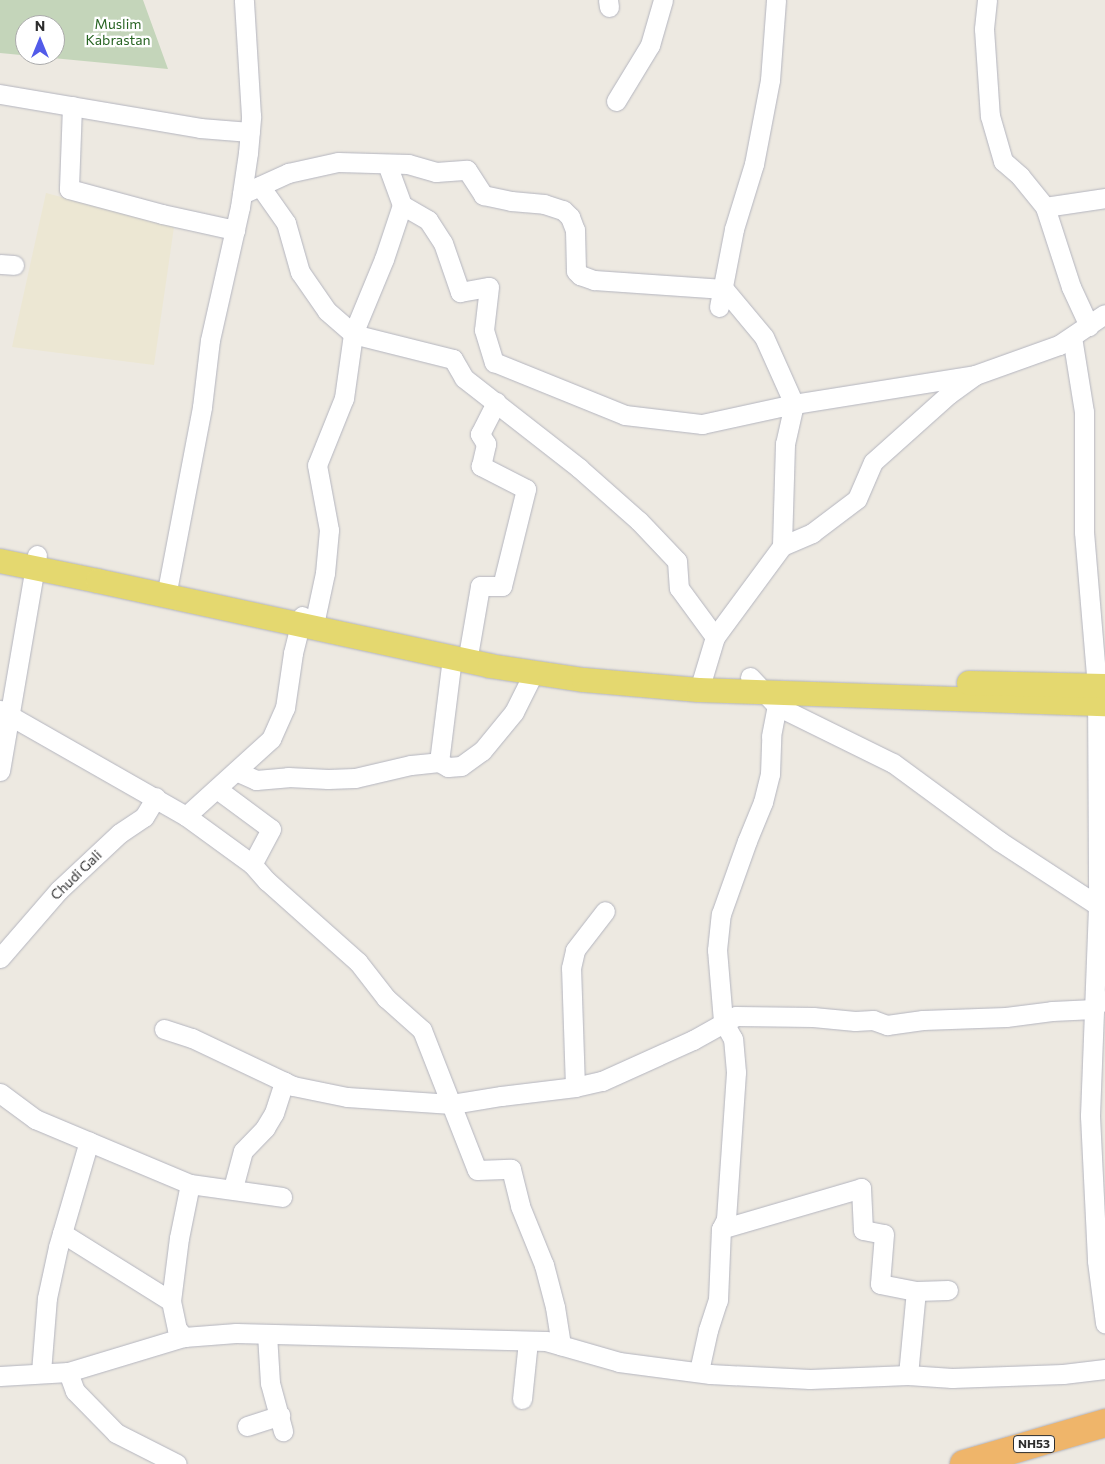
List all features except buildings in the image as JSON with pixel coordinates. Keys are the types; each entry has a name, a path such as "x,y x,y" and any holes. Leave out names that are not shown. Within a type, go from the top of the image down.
{"highway":[{"name":"NH53","path":"964,1464 1105,1423"}],"main road":[{"path":"0,548 36,562 308,623 460,654 534,672 700,683"},
{"path":"0,562 36,562"},
{"path":"460,654 763,692 1101,695"}],"street":[{"path":"168,591 202,406 210,340 242,194 250,132 251,116 244,0"},
{"path":"616,101 650,44 663,0"},
{"path":"720,307 734,229 754,164 770,80 776,0"},
{"path":"987,0 984,29 990,116 1003,161 1020,176 1045,207 1071,287 1089,326"},
{"path":"0,94 200,128 250,132"},
{"path":"72,106 69,189 162,214 235,230"},
{"path":"242,194 288,173 338,162 408,164 436,172 467,170 483,195 511,201 544,204 563,210 570,216 574,230 576,271 580,275 594,280 724,289 764,337 794,404 785,444 782,546"},
{"path":"186,816 271,739 285,708 292,653 308,623 325,573 329,530 317,465 344,398 352,334 384,259 402,205 387,164"},
{"path":"260,186 286,223 300,272 327,311 352,334 453,359 464,378 579,468 639,521 677,561 679,588 716,637"},
{"path":"1045,207 1105,198"},
{"path":"402,205 428,220 443,243 460,292 489,287 484,330 494,362 625,415 702,424 794,404 975,375 1059,345 1105,314"},
{"path":"1072,336 1084,412 1084,532 1101,695 1099,1002 1090,1116 1105,1323"},
{"path":"700,683 716,637 782,546 812,533 857,499 873,462 949,394 975,375"},
{"path":"439,762 460,654 480,586 502,586 526,489 480,466 486,444 480,434 496,402"},
{"path":"0,771 5,713 36,562"},
{"path":"236,771 256,780 288,777 355,778 411,765 439,762 448,766 461,766 482,751 514,712 534,672"},
{"path":"763,692 893,763 999,841 1101,908"},
{"path":"699,1371 708,1330 718,1300 721,1228 726,1219 736,1072 733,1039 723,1021 717,950 721,914 765,793 770,774 771,736 763,692"},
{"path":"5,713 156,797 186,816 252,864 267,882 358,962 386,998 422,1030 478,1170 510,1170 520,1206 544,1265 555,1307 560,1346"},
{"path":"217,789 271,829 252,864"},
{"name":"Chudi Gali","path":"0,958 59,890 120,833 144,817 156,797"},
{"path":"574,1088 571,968 574,950 605,911"},
{"path":"164,1029 192,1038 284,1082 347,1097 452,1104 501,1096 574,1088 618,1074 693,1040 723,1021 736,1016 813,1017 855,1021 873,1020 887,1025 923,1020 1006,1018 1099,1002"},
{"path":"232,1188 243,1151 265,1128 274,1113 284,1082"},
{"path":"0,1094 34,1119 89,1140 190,1184 232,1188 282,1197"},
{"path":"41,1372 47,1298 62,1233 89,1140"},
{"path":"184,1337 177,1329 171,1301 179,1238 190,1184"},
{"path":"721,1228 861,1188 863,1230 884,1234 880,1284 916,1291 948,1290"},
{"path":"62,1233 171,1301"},
{"path":"908,1376 916,1291"},
{"path":"0,1376 41,1372 68,1372 184,1337 236,1333 546,1342 619,1362 699,1371 710,1374 810,1379 1063,1374 1105,1369"},
{"path":"247,1426 282,1423 270,1383 267,1334"},
{"path":"522,1398 528,1341"},
{"path":"68,1372 76,1392 116,1433 177,1464"}],"shaded area":[{"path":"46,193 174,227 154,365 12,347"}],"green space":[{"name":"Muslim Kabrastan","path":"0,0 143,0 168,69 65,59 65,15 15,15 15,54 0,53"}]}
